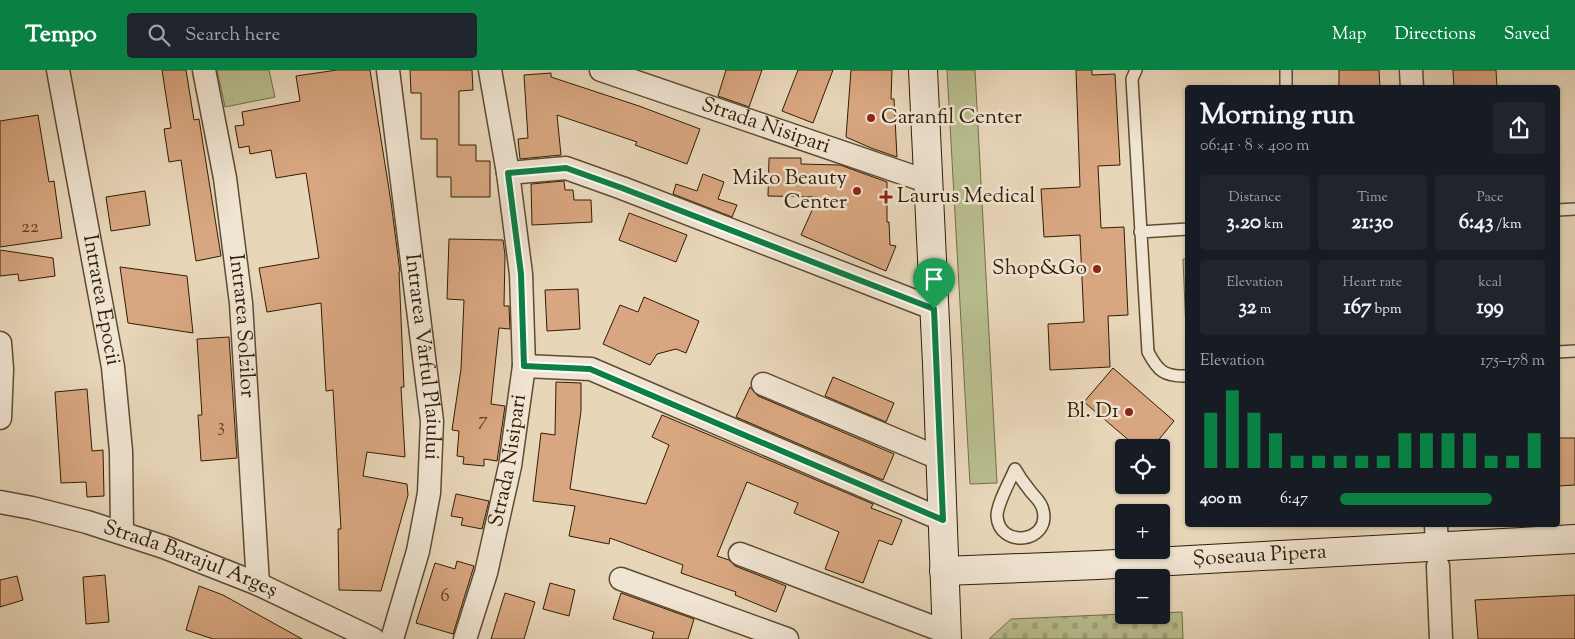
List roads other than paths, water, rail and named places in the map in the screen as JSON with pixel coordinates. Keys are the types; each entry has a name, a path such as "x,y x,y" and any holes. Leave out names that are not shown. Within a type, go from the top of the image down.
{"main road":[{"path":"923,70 941,459 947,636"},
{"name":"Șoseaua Pipera","path":"945,580 1437,546 1575,539"},
{"name":"Șoseaua Pipera","path":"1170,578 1437,546 1575,557"},
{"path":"945,580 1115,581"}],"street":[{"name":"Intrarea Epocii","path":"58,70 114,367 121,451 122,532"},
{"name":"Intrarea Solzilor","path":"204,70 225,178 241,303 258,584"},
{"name":"Intrarea Vârful Plaiului","path":"388,70 432,421 430,493 418,551 392,639"},
{"name":"Strada Nisipari","path":"466,639 486,572 510,466 524,366 521,274 508,173 490,70"},
{"name":"Strada Nisipari","path":"601,70 929,182"},
{"path":"1411,70 1412,85"},
{"path":"508,173 566,168 934,309"},
{"path":"0,343 2,369 0,418"},
{"path":"524,366 590,369 943,520"},
{"path":"762,384 941,459"},
{"name":"Strada Barajul Argeș","path":"0,502 32,508 122,532 258,584 373,639"},
{"path":"1437,546 1441,639"},
{"path":"740,554 947,636"},
{"path":"621,579 787,639"}],"lane":[{"path":"1136,70 1132,79 1148,352 1157,369 1176,376 1185,376"},
{"path":"1286,70 1286,85"},
{"path":"1560,210 1575,209"},
{"path":"1140,232 1185,229"},
{"path":"1560,352 1575,351"},
{"path":"1015,469 1029,490 1042,504 1044,512 1044,520 1036,533 1022,538 1008,535 1003,530 997,516 1015,469"}],"place":[{"name":"Caranfil Center","path":"871,118"},
{"name":"Miko Beauty Center","path":"857,191"},
{"name":"Laurus Medical","path":"886,197"},
{"name":"Shop&Go","path":"1097,269"},
{"name":"Bl. D1","path":"1129,412"}]}
